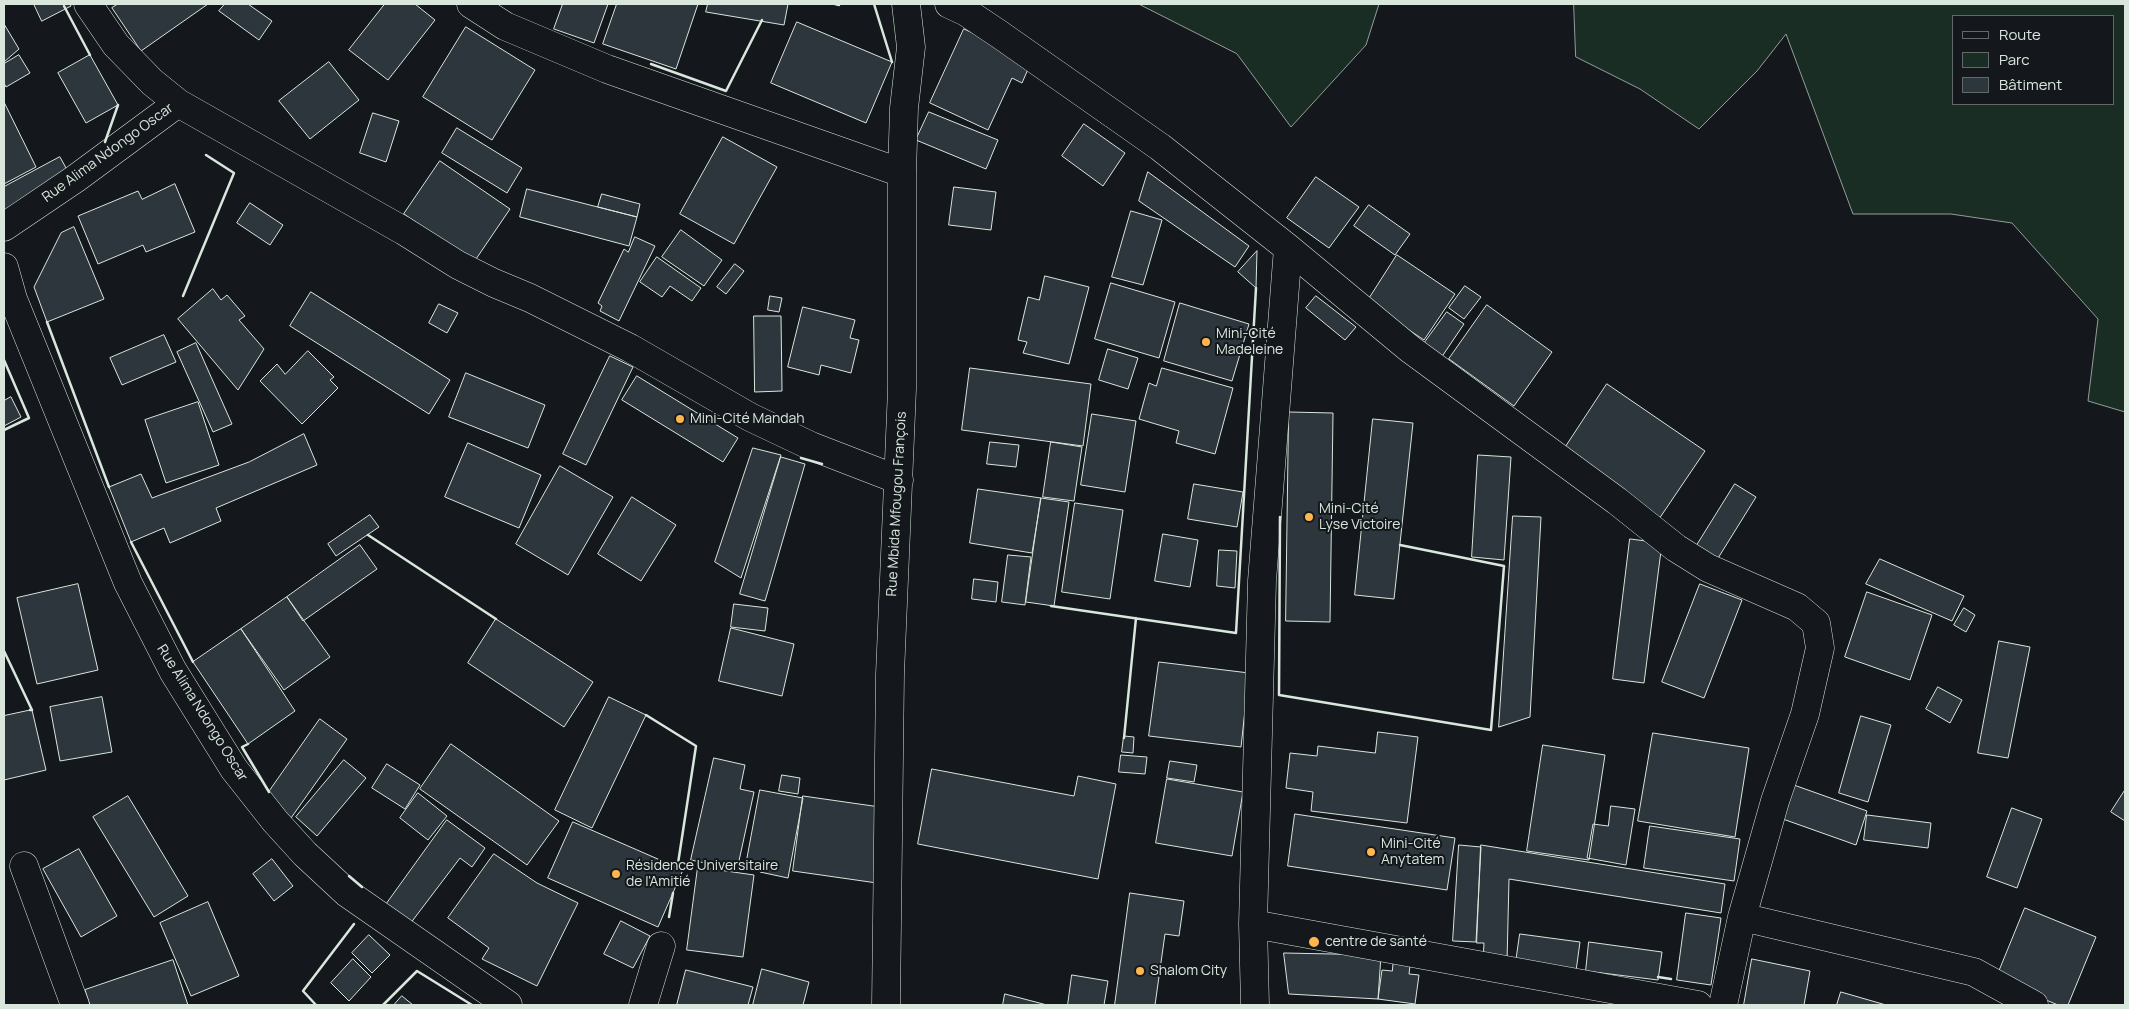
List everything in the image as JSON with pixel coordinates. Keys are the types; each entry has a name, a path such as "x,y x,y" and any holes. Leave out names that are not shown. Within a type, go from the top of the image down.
{"street":[{"name":"Rue Alima Ndongo Oscar","path":"4,227 75,179 178,103 152,82 116,45 88,4"},
{"path":"470,4 505,26 607,69 902,173"},
{"name":"Rue Mbida Mfougou François","path":"886,1005 890,674 902,389 902,173 904,108 911,47 906,4"},
{"path":"949,4 966,12 999,34 1160,147 1288,248 1410,349 1617,501 1676,548 1708,568 1797,607 1816,623 1820,648 1805,714 1775,801 1742,916 1723,1005"},
{"path":"178,103 404,231 465,268 630,348 750,417 812,446 899,480"},
{"path":"1255,1005 1253,924 1262,581 1288,248"},
{"name":"Rue Alima Ndongo Oscar","path":"4,268 13,300 128,583 173,671 234,769 274,821 305,854 347,893 508,1005"},
{"path":"24,866 75,1005"},
{"path":"1742,916 1974,972 2034,1005"},
{"path":"1253,924 1698,1005"},
{"path":"643,1005 661,946"}],"green space":[{"path":"1139,4 1379,4 1366,45 1291,127 1237,54"},
{"path":"1574,4 2125,4 2125,412 2088,401 2098,319 2012,223 1951,214 1853,214 1786,34 1757,71 1699,129 1640,89 1576,57"}],"building":[{"path":"34,4 70,4 71,6 42,21"},
{"path":"118,4 208,4 141,51 112,8"},
{"path":"225,4 248,4 272,21 259,40 219,11"},
{"path":"385,4 415,4 435,20 388,80 349,50"},
{"path":"563,4 608,4 594,43 554,29"},
{"path":"617,4 698,4 676,69 603,44"},
{"path":"708,4 788,4 784,25 706,12"},
{"path":"797,22 892,62 866,123 771,83"},
{"path":"4,24 19,49 4,62"},
{"path":"466,27 535,70 492,140 423,97"},
{"path":"964,29 1032,60 1022,83 1012,78 988,130 930,103"},
{"path":"19,55 30,73 6,87 4,83 4,64"},
{"path":"90,55 118,105 86,123 58,73"},
{"path":"329,62 359,100 310,139 279,101"},
{"path":"4,102 36,167 4,184"},
{"path":"929,112 998,140 986,169 916,140"},
{"path":"373,113 399,121 386,162 360,153"},
{"path":"1084,124 1125,153 1103,186 1062,156"},
{"path":"457,128 522,168 507,193 442,153"},
{"path":"723,137 777,167 734,244 680,214"},
{"path":"60,157 71,177 4,213 4,187"},
{"path":"440,161 510,209 474,262 404,214"},
{"path":"1148,172 1249,246 1235,267 1139,201"},
{"path":"1316,177 1359,207 1329,248 1287,218"},
{"path":"175,184 195,232 146,252 143,245 98,264 78,216 138,191 142,199"},
{"path":"954,187 996,192 991,230 949,225"},
{"path":"527,189 637,217 629,246 520,217"},
{"path":"602,194 640,204 637,217 598,207"},
{"path":"250,203 283,225 270,245 237,223"},
{"path":"1369,205 1410,234 1395,255 1354,226"},
{"path":"1131,211 1162,220 1143,285 1112,277"},
{"path":"74,227 104,299 47,322 34,287 61,233"},
{"path":"681,230 722,260 704,286 662,257"},
{"path":"635,237 655,246 619,321 600,311 602,306 598,303 624,249 628,252"},
{"path":"1257,251 1256,288 1238,272"},
{"path":"1397,255 1455,294 1424,340 1367,302"},
{"path":"657,257 701,288 692,301 670,286 662,297 640,282"},
{"path":"735,264 744,271 726,294 717,287"},
{"path":"1045,276 1089,287 1069,364 1023,353 1027,342 1018,340 1028,297 1039,300"},
{"path":"1111,283 1175,302 1159,358 1095,339"},
{"path":"1465,286 1481,297 1464,319 1449,308"},
{"path":"213,289 221,300 227,295 245,316 239,320 264,349 238,390 178,319"},
{"path":"311,292 450,380 429,414 290,326"},
{"path":"770,296 782,298 779,312 768,310"},
{"path":"1316,296 1356,327 1345,340 1306,308"},
{"name":"Mini-Cité Madeleine","path":"1180,303 1249,324 1232,381 1164,361"},
{"path":"439,304 458,313 447,333 429,323"},
{"path":"1487,305 1552,352 1514,406 1449,359"},
{"path":"803,307 855,320 850,338 859,340 851,373 821,365 819,375 788,367"},
{"path":"1447,312 1464,324 1441,358 1423,345"},
{"path":"754,316 781,316 782,391 755,392"},
{"path":"164,335 176,362 122,385 110,358"},
{"path":"196,343 232,424 213,432 177,352"},
{"path":"1108,349 1138,358 1128,389 1099,380"},
{"path":"308,351 334,377 330,380 338,388 302,424 260,381 277,364 285,374"},
{"path":"610,356 633,367 586,465 563,454"},
{"path":"970,368 1091,384 1083,446 962,430"},
{"path":"1162,368 1233,388 1215,454 1176,443 1179,431 1139,419 1149,383 1156,386"},
{"path":"466,373 545,405 528,448 449,417"},
{"name":"Mini-Cité Mandah","path":"637,376 738,438 723,462 622,400"},
{"path":"1607,384 1705,451 1659,519 1561,454"},
{"path":"11,397 21,417 4,426 4,401"},
{"path":"198,402 219,465 166,483 145,420"},
{"name":"Mini-Cité Lyse Victoire","path":"1289,412 1333,413 1330,622 1286,621"},
{"path":"1092,414 1136,421 1125,492 1081,485"},
{"path":"1373,419 1413,423 1394,599 1355,595"},
{"path":"304,434 317,465 216,508 221,521 170,543 164,528 131,542 109,487 141,474 152,498 249,462"},
{"path":"990,442 1019,445 1016,467 987,464"},
{"path":"1051,442 1082,447 1074,501 1043,497"},
{"path":"468,443 541,475 519,528 445,497"},
{"path":"753,448 781,455 741,578 715,562"},
{"path":"1478,455 1511,457 1504,560 1472,557"},
{"path":"781,457 805,464 765,601 740,594"},
{"path":"560,466 613,497 568,575 516,544"},
{"path":"1194,484 1243,492 1237,527 1188,519"},
{"path":"1735,484 1756,497 1715,563 1694,550"},
{"path":"978,489 1041,498 1032,553 970,543"},
{"path":"632,497 676,525 641,581 598,554"},
{"path":"1041,498 1069,502 1054,606 1026,602"},
{"path":"1075,503 1123,510 1110,599 1062,592"},
{"path":"370,515 379,527 336,556 328,544"},
{"path":"1513,516 1541,517 1530,717 1499,727"},
{"path":"1163,534 1198,540 1190,587 1155,581"},
{"path":"1630,539 1662,543 1644,683 1613,679"},
{"path":"360,545 377,569 303,621 287,597"},
{"path":"1219,550 1237,551 1235,588 1217,586"},
{"path":"1008,555 1031,557 1025,605 1002,602"},
{"path":"1880,559 1964,596 1952,621 1866,584"},
{"path":"974,579 998,582 996,602 972,599"},
{"path":"78,584 98,670 37,684 17,598"},
{"path":"1700,584 1742,600 1704,698 1662,682"},
{"path":"1867,592 1932,615 1910,680 1845,657"},
{"path":"287,597 330,657 284,690 241,629"},
{"path":"734,604 768,608 765,631 731,627"},
{"path":"1964,608 1975,615 1966,632 1954,625"},
{"path":"496,619 593,682 564,727 468,663"},
{"path":"731,628 794,644 782,696 719,681"},
{"path":"241,629 295,711 248,744 193,662"},
{"path":"1999,641 2030,647 2008,758 1978,753"},
{"path":"1159,662 1249,673 1241,747 1149,736"},
{"path":"1938,687 1962,700 1950,723 1926,709"},
{"path":"102,697 112,752 60,761 50,707"},
{"path":"609,697 646,715 592,828 555,810"},
{"path":"32,710 46,770 4,780 4,716"},
{"path":"1861,716 1891,725 1868,802 1839,793"},
{"path":"320,719 347,739 291,818 264,799"},
{"path":"1378,732 1418,737 1407,823 1311,811 1313,792 1286,788 1290,753 1317,756 1318,746 1375,753"},
{"path":"1653,733 1749,748 1735,837 1638,821"},
{"path":"1124,736 1134,737 1133,753 1122,752"},
{"path":"451,744 559,821 527,865 420,789"},
{"path":"1543,745 1605,755 1589,860 1527,851"},
{"path":"1121,755 1147,757 1145,774 1119,772"},
{"path":"714,758 745,765 740,789 754,792 737,870 691,860"},
{"path":"344,760 366,778 317,836 296,817"},
{"path":"1170,761 1197,765 1194,782 1167,778"},
{"path":"387,764 420,785 405,809 372,788"},
{"path":"932,769 1074,796 1078,776 1116,784 1098,879 918,844"},
{"path":"782,775 800,778 798,794 779,791"},
{"path":"1167,779 1243,792 1232,856 1156,843"},
{"path":"1791,784 1867,811 1856,845 1780,818"},
{"path":"760,790 803,798 788,878 760,872 761,863 747,860"},
{"path":"2125,790 2125,821 2111,812"},
{"path":"418,793 447,816 428,840 400,818"},
{"path":"128,796 188,896 154,917 93,817"},
{"path":"803,796 887,808 877,883 793,871"},
{"path":"1611,806 1635,809 1626,865 1587,858 1593,824 1608,826"},
{"path":"2012,808 2042,819 2017,888 1987,877"},
{"name":"Mini-Cité Anytatem","path":"1295,814 1455,838 1447,890 1288,866"},
{"path":"1867,815 1931,823 1928,848 1864,840"},
{"path":"447,820 485,848 472,867 460,858 410,924 385,906"},
{"name":"Résidence Universitaire de l'Amitié","path":"573,822 683,870 658,927 548,878"},
{"path":"1650,826 1740,839 1734,881 1644,868"},
{"path":"1459,845 1481,847 1476,942 1453,941"},
{"path":"1481,845 1725,884 1721,913 1509,879 1507,962 1483,960 1484,943 1477,943"},
{"path":"79,849 117,916 81,937 43,869"},
{"path":"494,854 537,883 578,903 537,986 482,959 489,948 448,918"},
{"path":"272,859 293,886 274,901 253,874"},
{"path":"698,867 754,875 743,957 687,950"},
{"name":"Shalom City","path":"1130,893 1184,901 1179,936 1165,934 1155,1005 1115,1005"},
{"path":"208,902 239,976 191,996 160,923"},
{"path":"2025,908 2096,937 2068,1005 2058,1005 1996,979"},
{"path":"1686,913 1721,918 1711,985 1677,980"},
{"path":"621,921 650,936 633,968 604,954"},
{"path":"1520,934 1580,942 1576,971 1516,962"},
{"path":"369,935 390,955 372,973 352,953"},
{"path":"1589,942 1662,952 1658,980 1586,971"},
{"path":"1284,953 1381,955 1378,999 1289,994"},
{"path":"1394,955 1411,957 1409,974 1419,975 1415,1004 1378,999 1382,970 1392,971"},
{"path":"353,959 371,977 349,1001 331,983"},
{"path":"1752,959 1810,971 1804,1005 1744,1005"},
{"path":"173,960 188,1005 90,1005 85,990"},
{"path":"762,969 809,982 803,1005 753,1005"},
{"path":"686,970 753,987 748,1005 677,1005"},
{"path":"1072,975 1108,981 1104,1005 1068,1005"},
{"path":"1841,992 1886,1005 1837,1005"},
{"path":"1005,994 1047,1005 1003,1005"},
{"path":"402,996 413,1005 394,1005"}],"wall":[{"path":"835,4 839,5"},
{"path":"874,4 892,62"},
{"path":"64,6 90,55"},
{"path":"651,64 726,91 762,20"},
{"path":"105,142 118,105"},
{"path":"183,296 234,173 206,155"},
{"path":"1051,606 1236,633 1256,288"},
{"path":"47,322 109,487"},
{"path":"4,360 29,418 4,430"},
{"path":"801,458 822,464"},
{"path":"1280,517 1279,695 1491,730 1504,566 1400,545"},
{"path":"368,535 496,619"},
{"path":"131,542 193,662"},
{"path":"1124,738 1136,618"},
{"path":"4,651 32,710 30,710"},
{"path":"646,715 696,746 677,870"},
{"path":"248,744 242,747 269,792"},
{"path":"349,876 362,887"},
{"path":"669,917 673,893"},
{"path":"316,1005 303,991 354,924"},
{"path":"383,1005 417,971 472,1005"},
{"path":"1658,977 1671,979"}],"place":[{"name":"Mini-Cité Madeleine","path":"1206,342"},
{"name":"Mini-Cité Mandah","path":"680,419"},
{"name":"Mini-Cité Lyse Victoire","path":"1309,517"},
{"name":"Mini-Cité Anytatem","path":"1371,852"},
{"name":"Résidence Universitaire de l'Amitié","path":"616,874"},
{"name":"centre de santé","path":"1314,942"},
{"name":"Shalom City","path":"1140,971"}]}
